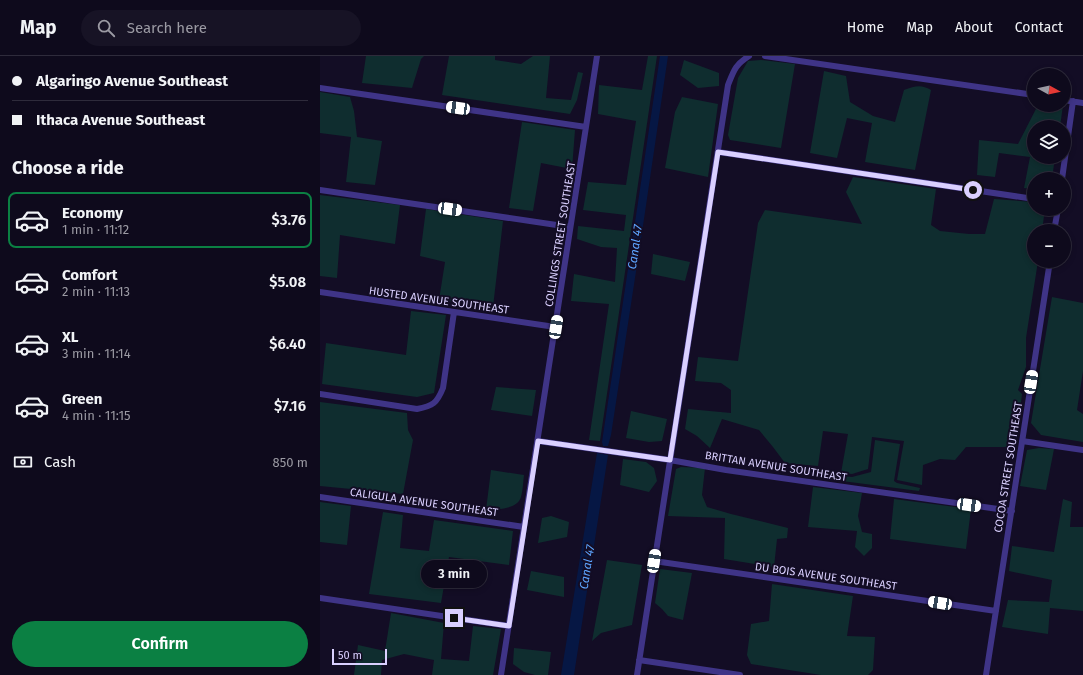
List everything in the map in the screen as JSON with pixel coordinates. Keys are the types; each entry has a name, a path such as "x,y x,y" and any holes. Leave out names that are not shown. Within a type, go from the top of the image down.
{"street":[{"name":"COLLINGS STREET SOUTHEAST","path":"501,675 597,56"},
{"path":"637,675 728,85 734,68 742,60 749,56"},
{"path":"765,56 1027,95"},
{"path":"320,88 586,127"},
{"path":"1063,172 1073,101 1083,103"},
{"path":"718,152 1027,198"},
{"path":"320,190 570,227"},
{"name":"COCOA STREET SOUTHEAST","path":"986,675 1049,268"},
{"name":"HUSTED AVENUE SOUTHEAST","path":"320,292 556,327"},
{"path":"320,394 417,409 431,405 438,399 443,388 454,312"},
{"name":"BRITTAN AVENUE SOUTHEAST","path":"538,441 670,460 726,470 1012,511"},
{"path":"1022,441 1083,450"},
{"name":"CALIGULA AVENUE SOUTHEAST","path":"320,497 524,527"},
{"name":"DU BOIS AVENUE SOUTHEAST","path":"654,561 996,611"},
{"path":"320,598 509,626"},
{"path":"639,660 740,675"}],"green space":[{"path":"366,56 424,56 421,59 412,88 362,83"},
{"path":"449,56 495,56 495,60 521,64 533,56 550,56 546,98 571,100 578,72 583,73 577,100 570,114 442,95"},
{"path":"648,56 657,56 600,441 589,440 609,304 571,301 574,274 615,282 617,248 601,247 577,239 578,226 624,231 626,215 583,210 588,182 626,185 636,121 598,114 599,85 642,90"},
{"path":"684,60 719,73 719,86 698,88 680,75"},
{"path":"761,60 795,64 781,148 730,140 728,135 738,78 748,61"},
{"path":"824,71 846,76 850,102 873,116 895,122 904,90 918,86 931,90 915,170 865,162 872,123 847,118 837,158 810,153"},
{"path":"320,92 350,97 354,111 357,137 382,141 375,185 346,182 351,137 320,133"},
{"path":"682,97 718,104 708,177 665,168 675,112"},
{"path":"1034,112 1062,112 1061,120 1030,120"},
{"path":"522,122 575,130 572,169 541,163 533,211 509,208"},
{"path":"1027,126 1027,157 999,153 995,177 977,175 979,140 1018,144"},
{"path":"1029,164 1054,164 1053,172 1027,172"},
{"path":"1027,172 1027,188 1024,188"},
{"path":"853,177 936,189 931,225 940,231 985,234 994,199 1027,201 1027,216 1044,216 1043,224 1027,224 1027,268 1037,268 1026,338 1026,367 1018,390 1022,394 1016,447 966,447 955,460 940,459 923,465 922,485 897,480 904,441 872,437 868,469 852,474 841,473 848,434 823,431 818,466 785,463 759,430 722,419 710,448 697,436 685,429 688,409 731,413 731,390 721,383 695,381 698,357 738,361 758,223 765,210 862,224 846,192"},
{"path":"320,195 400,205 395,244 340,235 337,278 320,276"},
{"path":"426,209 503,221 493,307 439,300 445,262 420,256"},
{"path":"653,254 690,262 685,281 651,274"},
{"path":"1052,297 1083,303 1083,371 1077,410 1083,414 1083,442 1041,435 1031,423"},
{"path":"411,311 446,315 434,393 417,397 322,384 326,343 406,355"},
{"path":"496,387 536,390 532,416 491,410"},
{"path":"320,402 407,413 408,430 413,440 403,494 320,486"},
{"path":"631,411 667,419 662,441 649,442 626,438"},
{"path":"875,440 900,444 894,481 920,488 919,491 842,481 843,476 852,477 871,472"},
{"path":"1039,448 1054,449 1046,490 1020,486 1027,450"},
{"path":"623,459 646,462 654,468 657,481 649,492 620,485"},
{"path":"681,467 705,468 702,495 707,507 788,528 787,538 777,539 774,567 724,559 725,518 668,516 676,469"},
{"path":"491,470 524,475 521,497 519,501 511,507 486,510"},
{"path":"813,487 862,493 858,516 862,532 872,534 872,548 864,556 855,547 857,531 808,527"},
{"path":"894,499 971,509 966,549 890,539"},
{"path":"1063,499 1072,502 1070,527 1083,527 1083,611 1050,608 1048,634 1002,627 1008,600 1049,602 1052,580 1009,571 1012,546 1054,552"},
{"path":"320,502 351,506 347,545 320,542"},
{"path":"383,512 403,515 400,548 429,551 434,520 513,531 509,565 449,557 441,603 369,594"},
{"path":"551,516 569,522 567,537 538,543 542,518"},
{"path":"607,560 642,565 632,625 601,633 592,641"},
{"path":"660,569 692,573 683,620 668,616 655,603"},
{"path":"531,571 564,577 564,597 527,590"},
{"path":"772,584 853,596 847,636 875,637 873,670 868,675 821,675 751,664 747,655 751,624 769,621"},
{"path":"391,613 444,623 441,659 469,661 473,626 501,629 493,675 432,675 434,660 404,654 382,660 381,675 354,675 358,645 385,651"},
{"path":"514,648 551,652 548,675 535,675 524,672 513,664"}],"water":[{"name":"Canal 47","path":"660,56 668,56 611,435 608,446 603,446 602,442"},
{"name":"Canal 47","path":"597,453 608,455 574,675 561,675"}],"route":[{"path":"454,618 509,626 538,441 670,460 718,152 973,190"}]}
